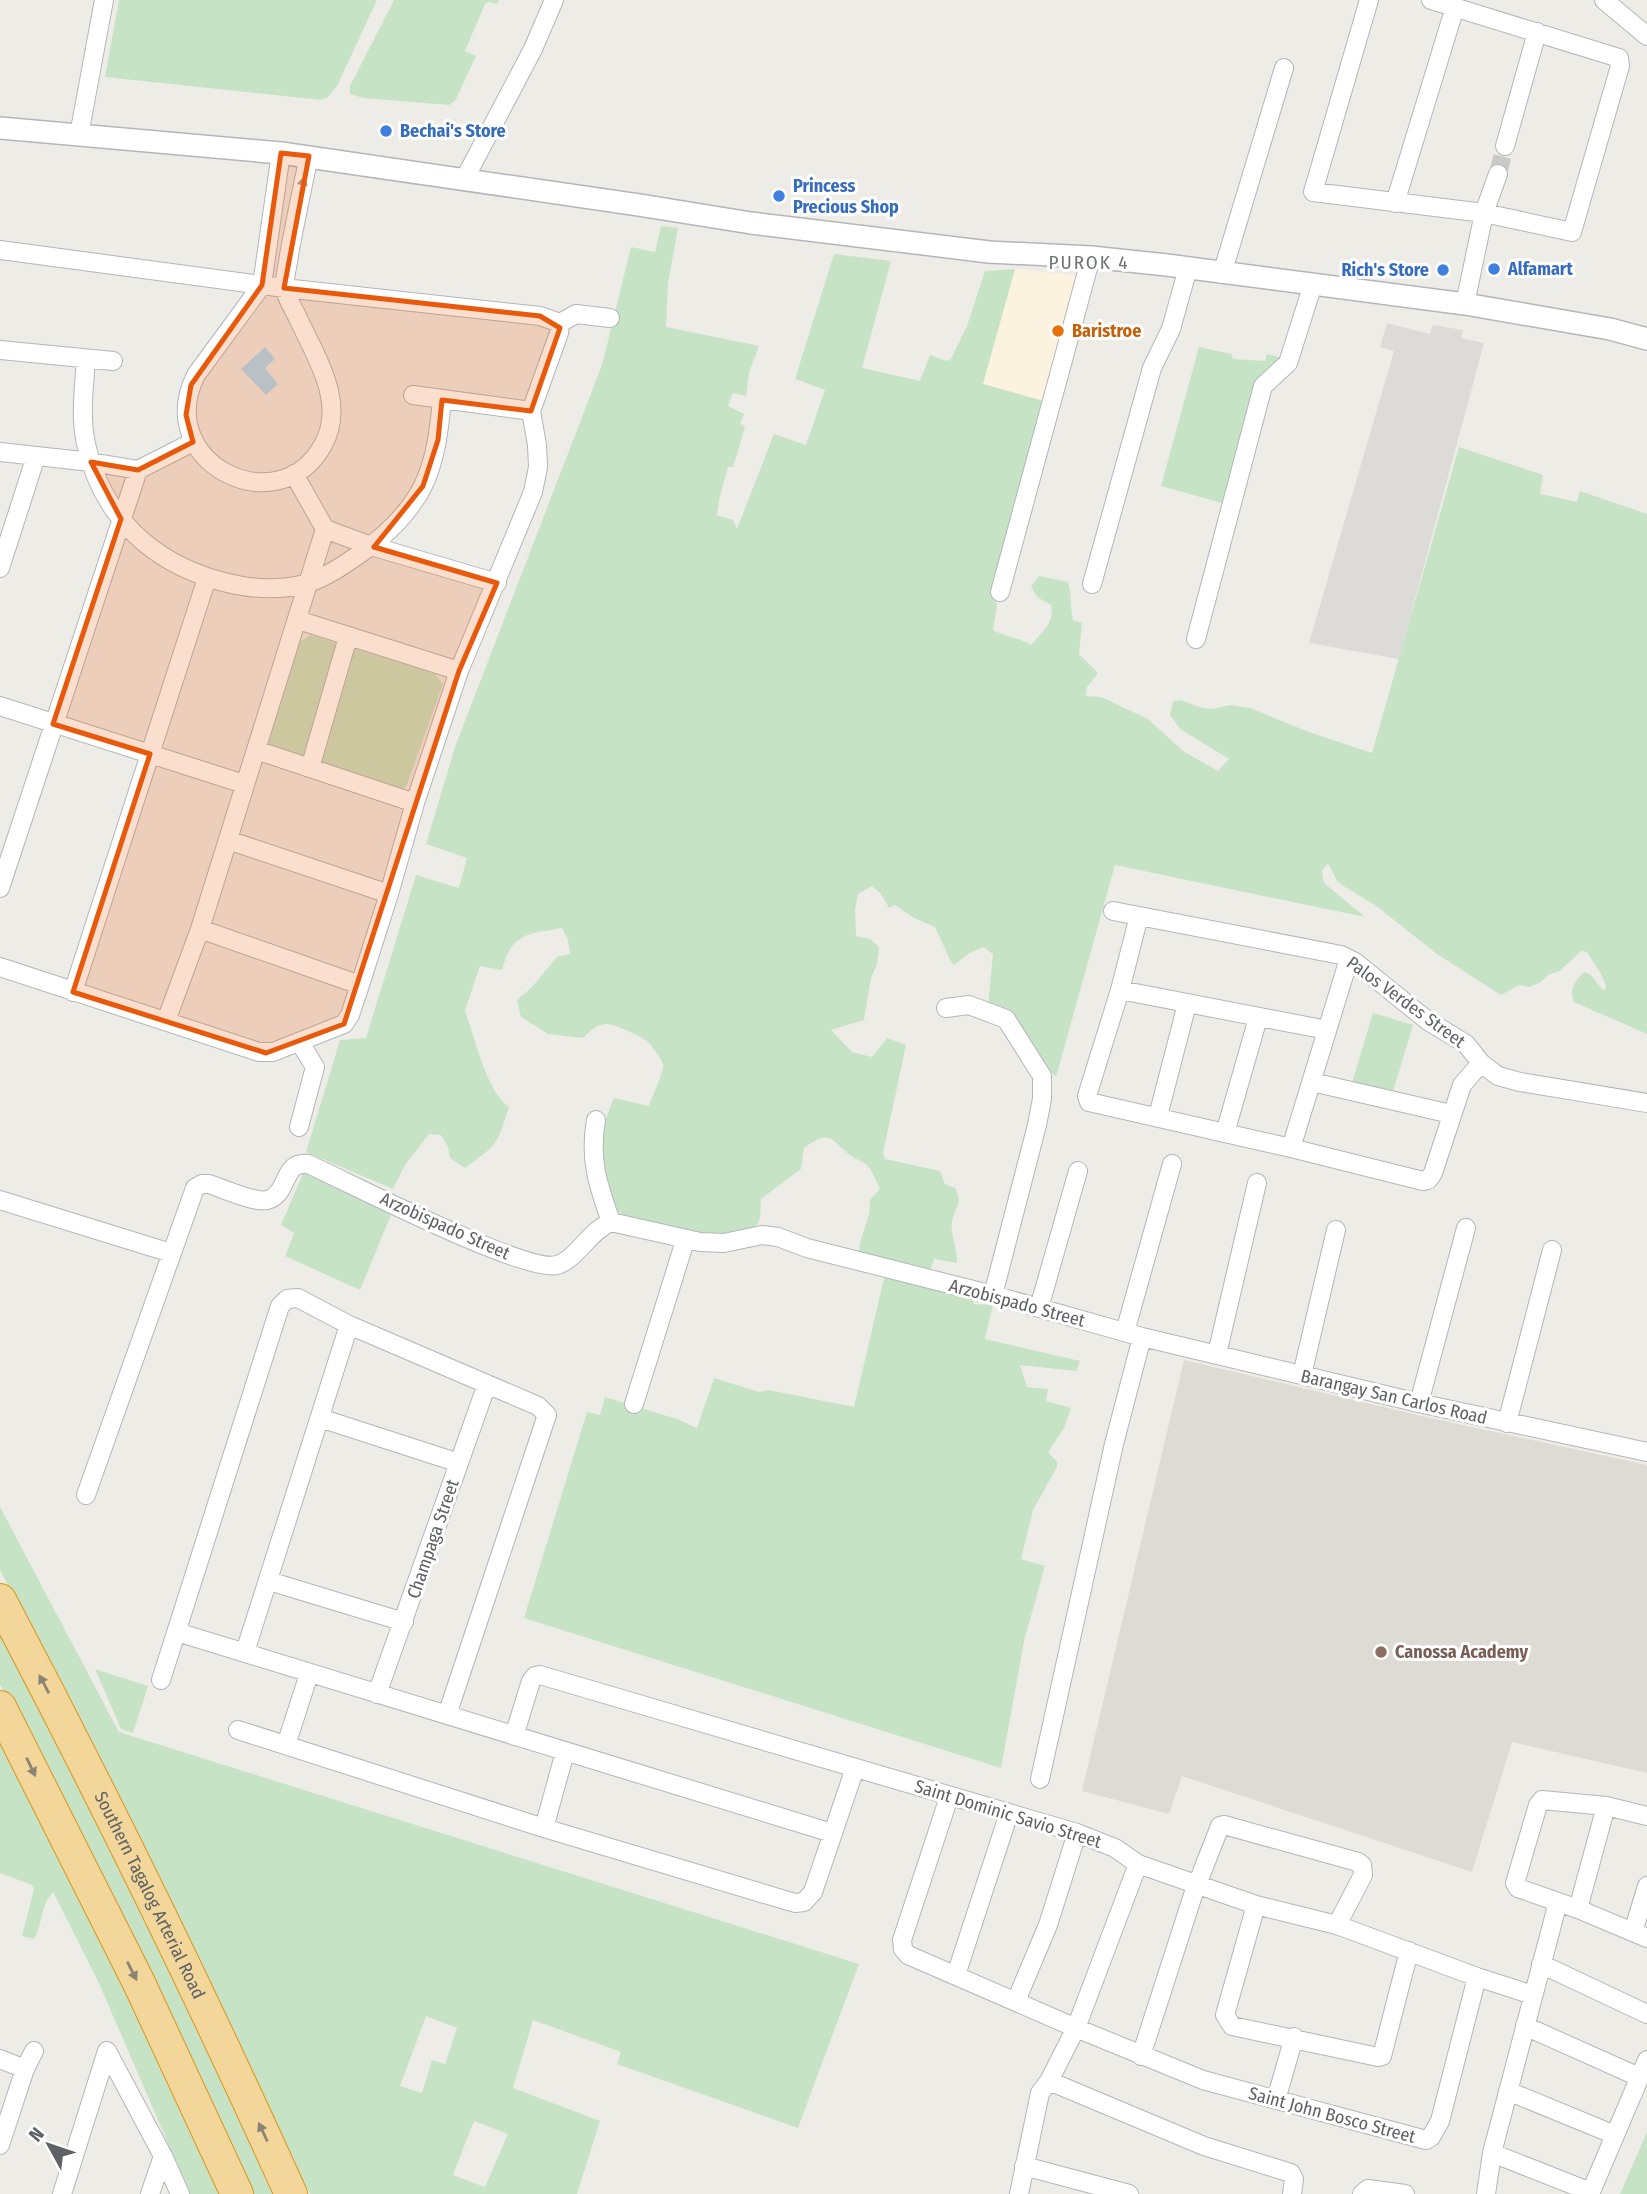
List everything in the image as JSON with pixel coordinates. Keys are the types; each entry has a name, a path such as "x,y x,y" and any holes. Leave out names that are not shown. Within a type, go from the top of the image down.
{"highway":[{"name":"Southern Tagalog Arterial Road","path":"0,1600 73,1738 163,1920 291,2194"},
{"path":"0,1707 139,1983 237,2194"}],"street":[{"path":"79,135 104,0"},
{"path":"464,180 533,49 554,0"},
{"path":"1369,0 1313,192 1484,213 1570,233 1574,229 1620,61 1616,55 1431,0"},
{"path":"1604,0 1647,36"},
{"path":"1395,203 1455,7"},
{"path":"1505,146 1537,32"},
{"path":"1223,274 1284,68"},
{"path":"0,128 309,156 751,223 989,252 1091,257 1313,284 1465,304 1610,329 1647,339"},
{"path":"281,153 262,285 204,363 191,385 186,415 193,442 211,464 233,477 274,482 294,474 311,462 328,434 333,411 328,387 284,288 309,156"},
{"path":"1465,304 1484,213 1498,174"},
{"path":"270,233 293,235"},
{"path":"0,250 284,288 541,316 559,323 576,314 610,318"},
{"path":"1000,592 1091,257"},
{"path":"1092,584 1152,368 1171,329 1188,268"},
{"path":"1196,639 1262,386 1288,363 1313,284"},
{"path":"0,968 259,1052 273,1052 344,1024 350,1015 360,985 458,671 533,492 538,467 531,411 559,333 559,323"},
{"path":"0,350 113,362"},
{"path":"86,359 82,414 91,462 104,492 121,519 160,556 207,578 236,585 284,588 306,583 328,574 371,546 395,525 423,486 438,440 442,400"},
{"path":"413,395 531,411"},
{"path":"0,452 138,470 193,442"},
{"path":"0,568 36,456"},
{"path":"0,888 138,470"},
{"path":"294,474 325,529 371,546 497,583"},
{"path":"166,1021 200,929 325,529"},
{"path":"73,992 207,578"},
{"path":"298,620 458,671"},
{"path":"310,768 348,637"},
{"path":"0,706 244,784"},
{"path":"256,750 415,803"},
{"path":"228,840 389,894"},
{"name":"Palos Verdes Street","path":"1114,911 1333,953 1349,959 1428,1021 1466,1044 1481,1063 1498,1076 1647,1103"},
{"path":"1139,916 1087,1099 1093,1104 1158,1116 1423,1181 1428,1180 1433,1173 1451,1114 1466,1079 1481,1063"},
{"path":"200,929 360,985"},
{"path":"1291,1148 1349,959"},
{"path":"1120,990 1327,1030"},
{"path":"1158,1116 1187,1004"},
{"path":"946,1008 970,1005 1006,1019 1042,1076 1042,1098 1037,1125 993,1295"},
{"path":"1225,1133 1258,1018"},
{"path":"299,1127 315,1067 300,1043"},
{"path":"1312,1082 1451,1114"},
{"path":"596,1120 592,1153 595,1174 611,1222"},
{"name":"Arzobispado Street","path":"86,1495 190,1197 198,1186 209,1184 259,1200 267,1200 281,1191 291,1169 300,1163 308,1164 474,1242 543,1266 564,1262 595,1231 611,1222 685,1241 724,1243 770,1235 807,1248 1134,1334"},
{"path":"1040,1779 1172,1164"},
{"path":"1040,1308 1078,1171"},
{"path":"1217,1354 1257,1182"},
{"path":"0,1200 171,1253"},
{"path":"1419,1403 1466,1228"},
{"path":"1302,1375 1336,1230"},
{"path":"634,1404 685,1241"},
{"path":"1507,1423 1552,1250"},
{"path":"161,1680 280,1306 287,1299 298,1298 349,1325 538,1406 547,1415 447,1715"},
{"path":"245,1652 349,1325"},
{"name":"Barangay San Carlos Road","path":"1134,1334 1419,1403 1647,1452"},
{"name":"Champaga Street","path":"377,1694 487,1384"},
{"path":"320,1418 459,1463"},
{"path":"269,1581 404,1622"},
{"path":"177,1632 832,1833"},
{"path":"286,1745 309,1674"},
{"name":"Saint Dominic Savio Street","path":"514,1737 531,1681 540,1675 1077,1833 1115,1848 1138,1864 1256,1905 1337,1925 1533,1995"},
{"path":"238,1730 544,1828 795,1903 804,1902 813,1892 855,1768"},
{"path":"544,1828 565,1752"},
{"name":"Saint John Bosco Street","path":"949,1797 902,1945 908,1955 1203,2080 1426,2140 1431,2137 1440,2122 1477,1977"},
{"path":"1647,1816 1606,1806 1544,1800 1538,1805 1516,1886 1640,1935 1647,1886"},
{"path":"1578,1909 1606,1806"},
{"path":"956,1975 1009,1813"},
{"path":"1141,2056 1198,1885 1222,1825 1362,1865 1363,1875 1337,1925"},
{"path":"1016,2001 1048,1925 1077,1833"},
{"path":"1019,2194 1040,2093 1076,2028 1138,1864"},
{"path":"1486,2194 1492,2153 1558,1902"},
{"path":"1256,1905 1225,2015 1232,2025 1382,2056 1409,1951"},
{"path":"1541,1964 1647,2014"},
{"path":"1525,2026 1639,2077"},
{"path":"1276,2100 1294,2037"},
{"path":"1,2138 34,2051"},
{"path":"62,2194 107,2051 163,2156 180,2194"},
{"path":"0,2059 25,2069"},
{"path":"1492,2153 1590,2193 1647,2060"},
{"path":"1049,2081 1204,2146 1291,2173 1294,2179 1292,2194"},
{"path":"1508,2091 1615,2135"},
{"path":"150,2194 163,2156"},
{"path":"1024,2166 1129,2194"},
{"path":"1362,2194 1368,2189 1405,2194"}],"highlighted area":[{"path":"281,153 309,156 284,288 540,316 560,328 531,411 442,400 438,440 423,486 374,547 497,583 459,671 344,1024 266,1053 73,992 150,754 53,724 121,519 91,462 138,470 193,442 186,415 191,385 262,285"}],"shaded area":[{"path":"1015,269 1082,276 1047,402 982,384"},
{"path":"1387,323 1430,334 1433,325 1463,330 1461,338 1484,343 1399,659 1309,643 1394,351 1380,347"},
{"name":"Canossa Academy","path":"1184,1360 1430,1418 1647,1465 1647,1773 1512,1742 1472,1872 1182,1776 1169,1814 1082,1791"}],"green space":[{"path":"119,0 377,0 337,86 327,98 321,100 105,77"},
{"path":"394,0 499,0 497,4 485,4 465,51 476,56 455,101 449,105 363,98 350,94 350,86"},
{"path":"661,226 678,228 668,283 666,327 759,346 749,373 746,396 733,393 728,406 744,414 740,424 745,427 733,467 728,467 717,515 733,520 737,529 774,434 806,445 825,390 795,379 834,254 891,261 862,368 920,381 930,355 947,361 951,359 967,326 985,271 1015,269 983,384 1047,402 994,598 997,605 993,630 1031,645 1046,627 1052,611 1051,605 1037,597 1031,586 1039,576 1068,582 1073,620 1082,623 1079,654 1098,673 1087,687 1086,696 1101,697 1148,719 1183,751 1218,771 1229,759 1180,729 1170,715 1173,701 1180,700 1213,709 1230,705 1250,708 1372,753 1459,447 1543,475 1540,494 1577,502 1580,491 1647,514 1647,1034 1574,1002 1573,986 1584,972 1590,974 1604,991 1606,986 1587,952 1581,951 1560,971 1548,975 1541,982 1529,987 1519,985 1501,995 1437,954 1375,905 1337,881 1328,863 1322,871 1324,883 1365,917 1115,865 1056,1077 988,1006 993,954 983,947 954,965 935,927 914,918 895,905 889,908 881,894 872,886 858,894 855,910 856,936 870,939 879,947 864,1020 831,1030 852,1052 872,1057 887,1038 906,1045 883,1153 885,1159 940,1171 945,1184 955,1188 958,1202 952,1227 957,1263 934,1259 929,1274 859,1255 870,1200 880,1189 866,1164 851,1156 830,1138 820,1139 804,1148 801,1169 761,1199 758,1223 744,1233 728,1236 687,1234 647,1224 618,1212 606,1187 603,1172 603,1140 609,1110 614,1098 649,1106 663,1064 647,1041 615,1026 600,1025 583,1038 548,1034 521,1017 517,1000 532,987 557,957 570,954 568,940 562,928 523,937 511,948 502,970 480,966 465,1011 482,1063 494,1089 509,1107 498,1137 484,1154 465,1168 450,1158 448,1147 441,1135 429,1134 405,1165 393,1189 306,1152 340,1040 366,1038 416,875 459,888 467,858 426,844 455,747 602,365 631,247 655,252"},
{"path":"1199,347 1231,354 1233,359 1265,361 1267,354 1283,358 1225,504 1161,486"},
{"path":"311,635 435,674 443,684 406,787 397,791 276,751 268,742 299,642"},
{"path":"1373,1013 1413,1025 1392,1095 1352,1083"},
{"path":"304,1171 393,1210 360,1290 285,1256 294,1233 281,1225"},
{"path":"885,1274 973,1298 974,1304 993,1305 985,1339 1080,1361 1076,1371 1020,1365 1027,1387 1048,1389 1046,1401 1071,1408 1064,1428 1048,1452 1057,1462 1057,1467 1033,1510 1021,1559 1045,1566 1024,1641 1001,1768 524,1618 587,1412 600,1415 605,1397 677,1419 697,1428 714,1378 759,1392 769,1390 854,1407"},
{"path":"0,1507 119,1732 859,1964 798,2128 617,2064 621,2052 533,2020 513,2088 600,2121 577,2194 310,2194 244,2053 210,1990 95,1753 0,1570","holes":["426,2016 457,2028 445,2064 432,2060 422,2093 400,2086","474,2121 508,2134 485,2187 453,2175"]},
{"path":"0,1617 281,2194 248,2194 29,1738 0,1685"},
{"path":"95,1669 148,1686 133,1733 121,1729"},
{"path":"0,1729 100,1930 221,2194 190,2194 98,1981 53,1892 46,1903 34,1939 22,1936 34,1889 32,1885 0,1873"},
{"path":"1647,2132 1647,2194 1620,2194"}],"water":[{"path":"265,347 275,359 265,368 278,384 266,395 241,369"}],"tunnel":[{"path":"1498,174 1505,146"}],"place":[{"name":"Bechai's Store","path":"386,131"},
{"name":"Princess Precious Shop","path":"779,196"},
{"name":"Alfamart","path":"1494,269"},
{"name":"Rich's Store","path":"1443,270"},
{"name":"Baristroe","path":"1058,331"},
{"name":"Canossa Academy","path":"1381,1652"}],"district":[{"name":"PUROK 4","path":"1089,262"}]}
